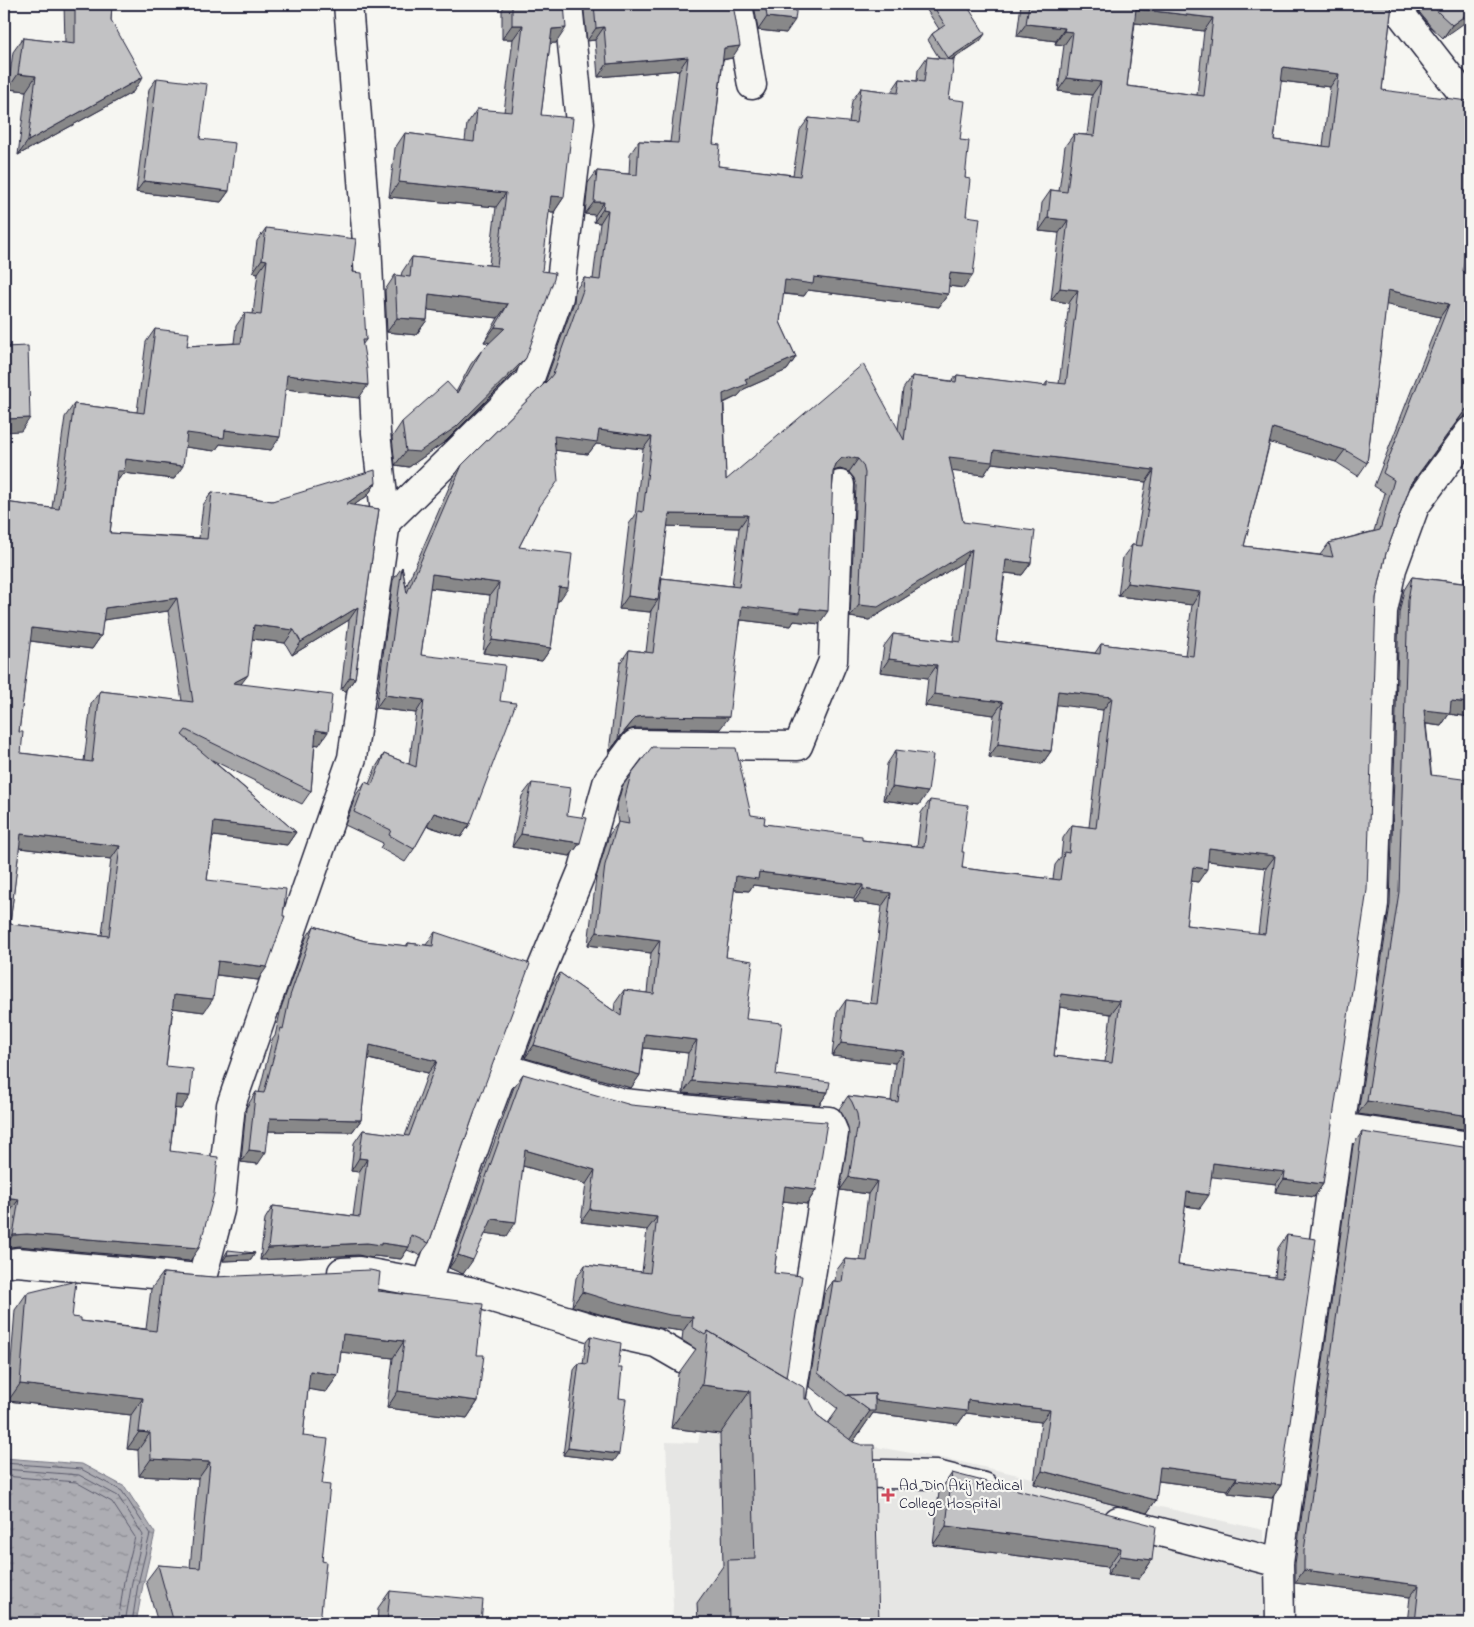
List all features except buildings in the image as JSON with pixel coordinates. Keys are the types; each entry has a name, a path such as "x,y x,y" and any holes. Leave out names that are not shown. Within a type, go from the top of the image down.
{"street":[{"path":"202,1278 220,1210 231,1105 352,758 386,522 376,432 367,242 348,4"},
{"path":"386,522 529,382 559,297 580,122 568,4"},
{"path":"738,4 752,85"},
{"path":"1393,4 1470,103"},
{"path":"1280,1623 1279,1563 1340,1127 1374,904 1383,611 1392,569 1415,506 1470,431"},
{"path":"427,1283 480,1132 539,975 583,869 608,780 634,744 798,746 833,661 840,485"},
{"path":"504,1068 623,1103 732,1114 830,1120 834,1133 788,1420 796,1446"},
{"path":"1340,1127 1470,1146"},
{"path":"4,1264 17,1262 202,1278 231,1277"},
{"path":"320,1273 359,1271 470,1291 602,1331 656,1343 738,1392"},
{"path":"763,1406 788,1420"},
{"path":"817,1462 832,1473 937,1475 1004,1492"},
{"path":"1099,1516 1279,1563"}],"shaded area":[{"name":"Ad Din Akij Medical College Hospital","path":"713,1360 842,1441 952,1460 1263,1530 1265,1623 672,1623 673,1605 666,1442 698,1443"}],"water":[{"path":"4,1458 82,1464 125,1487 155,1533 136,1623 4,1623"}],"place":[{"name":"Ad Din Akij Medical College Hospital","path":"888,1495"}]}
